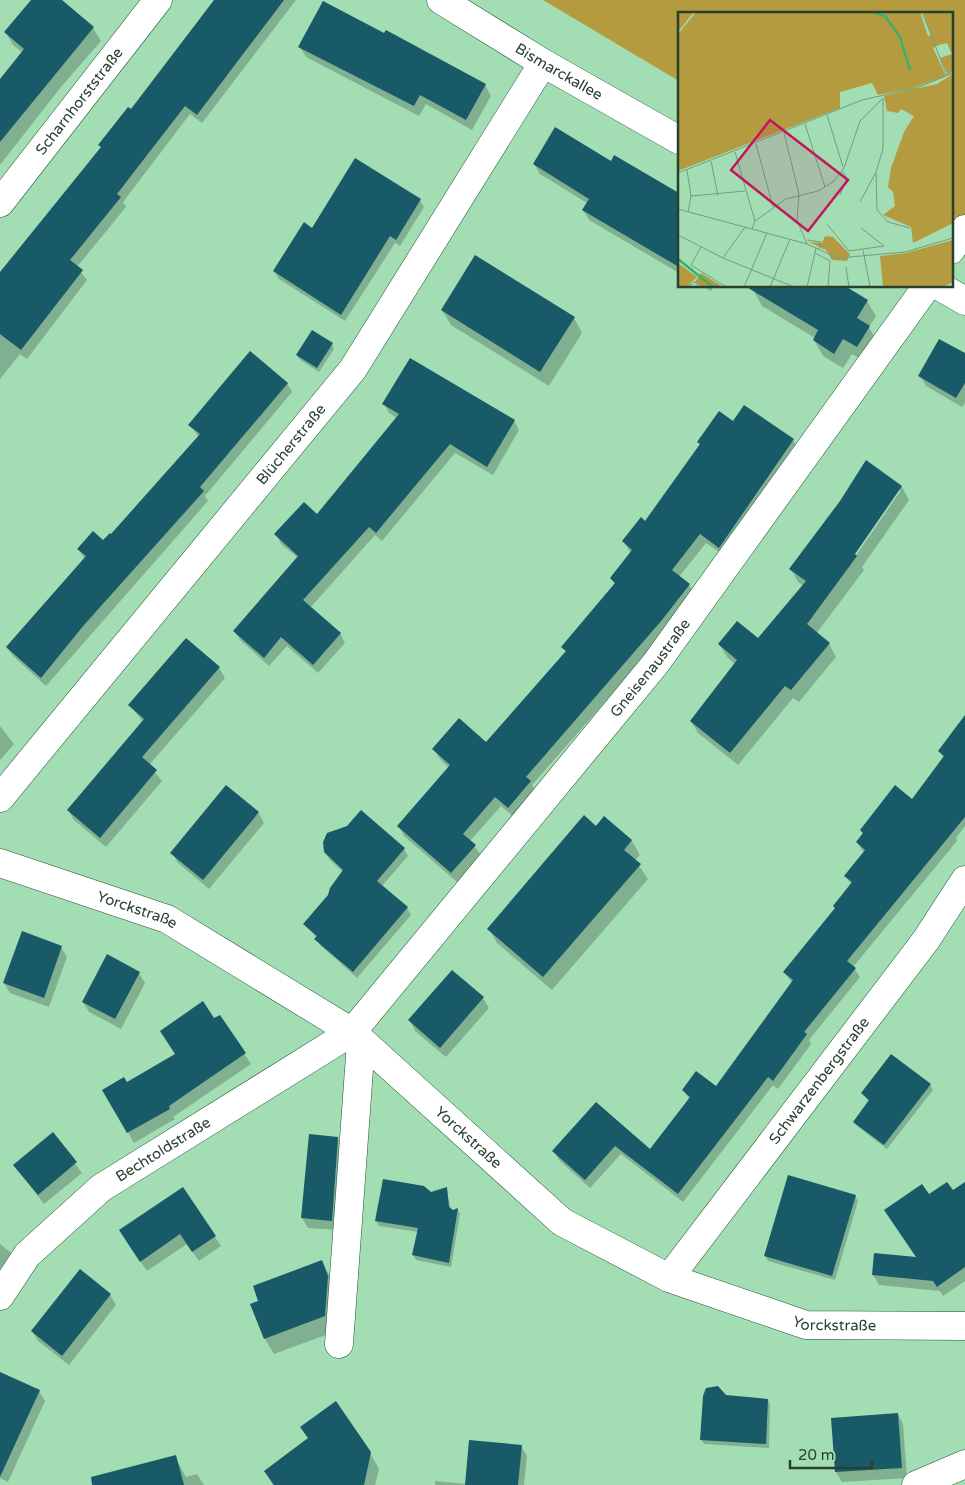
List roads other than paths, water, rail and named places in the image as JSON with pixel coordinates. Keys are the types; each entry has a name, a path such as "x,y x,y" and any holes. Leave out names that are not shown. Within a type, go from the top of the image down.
{"street":[{"name":"Scharnhorststraße","path":"0,203 158,0"},
{"name":"Bismarckallee","path":"442,0 542,63 678,139"},
{"name":"Blücherstraße","path":"0,798 353,369 542,63"},
{"path":"952,248 965,229"},
{"name":"Gneisenaustraße","path":"357,1037 656,663 926,288"},
{"path":"942,288 965,301"},
{"name":"Yorckstraße","path":"0,862 167,919 357,1037 562,1222 669,1278 806,1324 965,1326"},
{"name":"Schwarzenbergstraße","path":"669,1278 926,940 965,880"},
{"path":"339,1344 357,1037"},
{"name":"Bechtoldstraße","path":"0,1296 27,1255 101,1188 357,1037"},
{"path":"916,1485 965,1464"}]}
